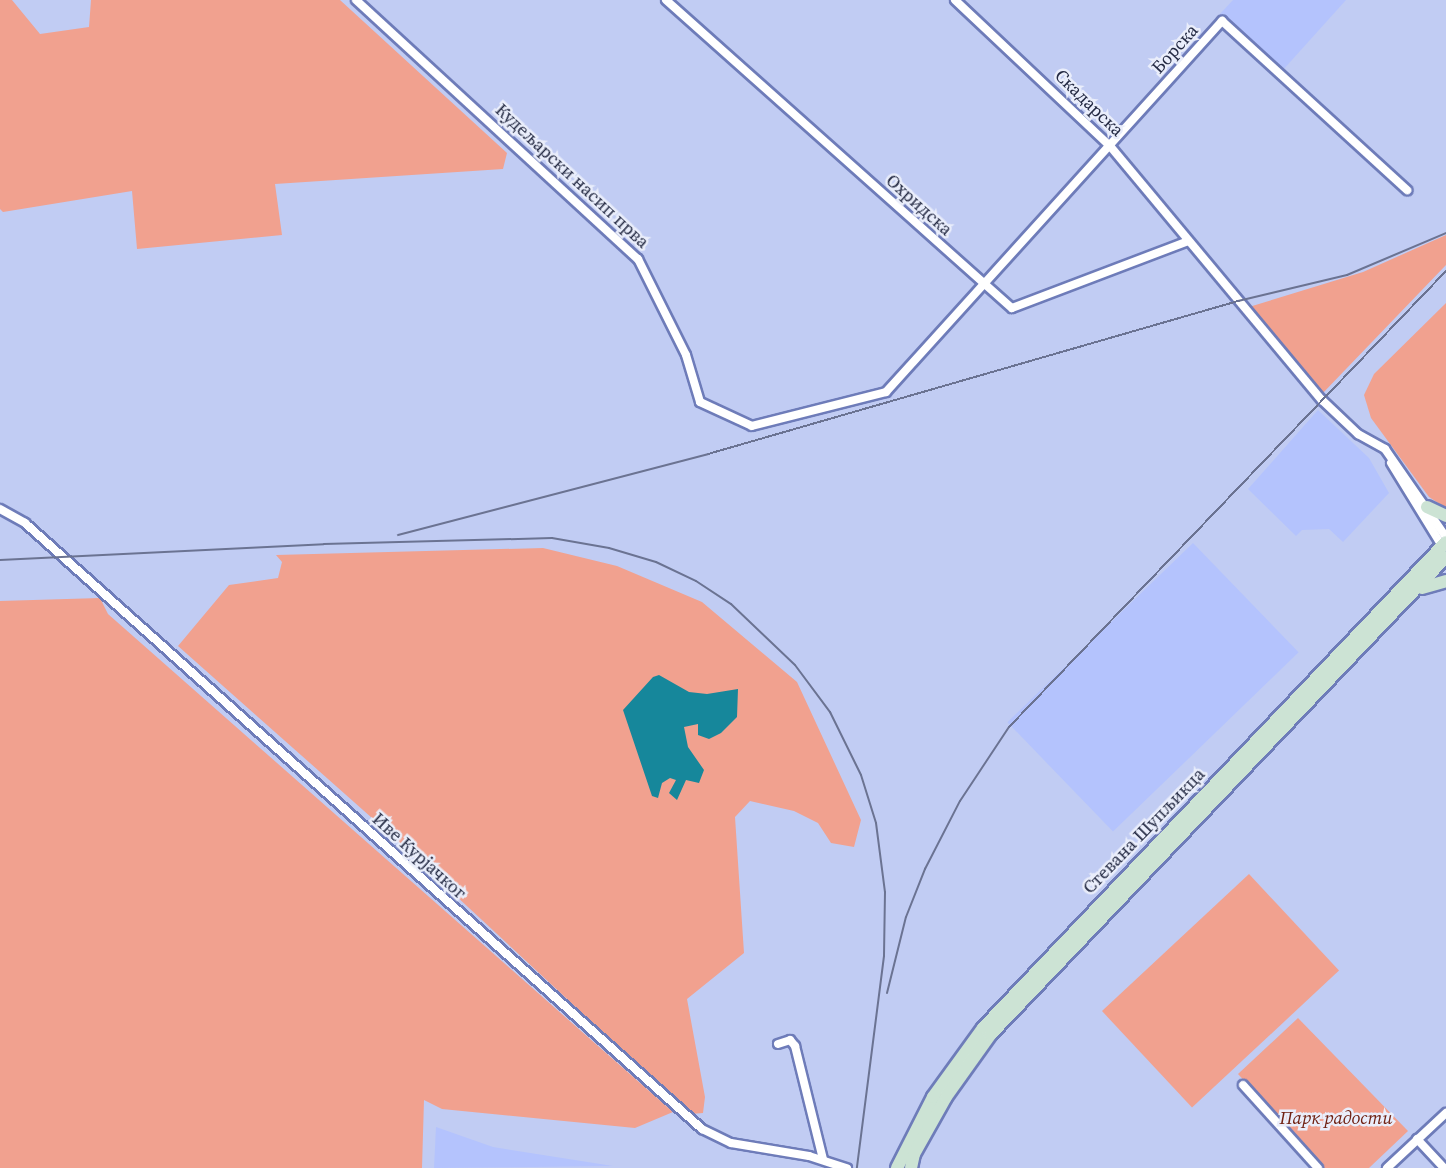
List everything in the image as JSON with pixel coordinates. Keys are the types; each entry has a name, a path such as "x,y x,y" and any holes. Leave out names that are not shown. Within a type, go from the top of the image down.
{"main road":[{"path":"1427,507 1446,516"},
{"name":"Стевана Шупљикца","path":"911,1168 914,1154 946,1097 990,1035 1410,595 1445,547"},
{"name":"Стевана Шупљикца","path":"897,1168 933,1097 983,1028 1445,547"},
{"path":"1410,595 1429,584 1446,580"}],"street":[{"name":"Кудељарски насип прва","path":"356,0 638,259 686,355 700,402 707,408 752,426 886,392 984,285"},
{"name":"Охридска","path":"666,0 1005,304 1018,307 1188,241"},
{"name":"Скадарска","path":"955,0 1110,146 1322,400 1358,434 1385,449"},
{"name":"Борска","path":"984,285 1222,21 1407,190"},
{"path":"1385,449 1427,507 1445,547"},
{"path":"1385,449 1445,547"},
{"name":"Иве Курјачког","path":"0,509 25,523 702,1129 731,1143 823,1159 847,1168"},
{"path":"778,1044 790,1040 795,1046 823,1159"},
{"path":"1243,1085 1318,1168"},
{"path":"1386,1168 1446,1113"},
{"path":"1417,1139 1443,1168"}],"shaded area":[{"path":"1233,0 1346,0 1282,71 1219,15"},
{"path":"1318,410 1369,458 1389,493 1343,542 1329,529 1302,530 1296,536 1248,489"},
{"path":"1193,543 1299,652 1113,832 1007,722"},
{"path":"659,675 689,692 707,694 738,689 737,717 721,733 709,739 698,735 698,724 684,727 688,747 704,770 699,783 686,780 677,800 669,793 676,780 670,778 662,783 658,798 652,796 623,710 653,677"},
{"path":"436,1127 493,1147 613,1166 434,1168"}],"green space":[{"path":"0,0 12,0 40,34 89,27 91,0 340,0 507,153 503,169 275,184 282,235 137,249 132,191 3,212 0,209"},
{"path":"1446,235 1446,265 1322,394 1249,307 1363,272"},
{"path":"1446,303 1446,508 1429,497 1371,418 1364,395 1374,374"},
{"path":"543,548 617,566 702,602 797,682 861,820 854,847 831,843 818,823 794,811 750,801 735,817 744,953 687,999 705,1097 703,1113 691,1114 372,818 178,646 229,585 278,578 282,562 276,555"},
{"path":"100,598 108,614 673,1112 635,1128 442,1109 424,1100 422,1168 0,1168 0,601"},
{"path":"1249,874 1339,971 1192,1108 1102,1011"},
{"name":"Парк радости","path":"1298,1018 1408,1131 1369,1168 1324,1168 1238,1074"}],"railway":[{"path":"398,535 708,454 1238,301 1347,275 1446,233"},
{"path":"887,993 906,917 925,869 960,801 1009,727 1446,271"},
{"path":"0,560 324,544 552,538 609,548 656,562 696,581 731,604 795,665 830,712 861,775 876,823 885,892 884,956 857,1168"}]}
